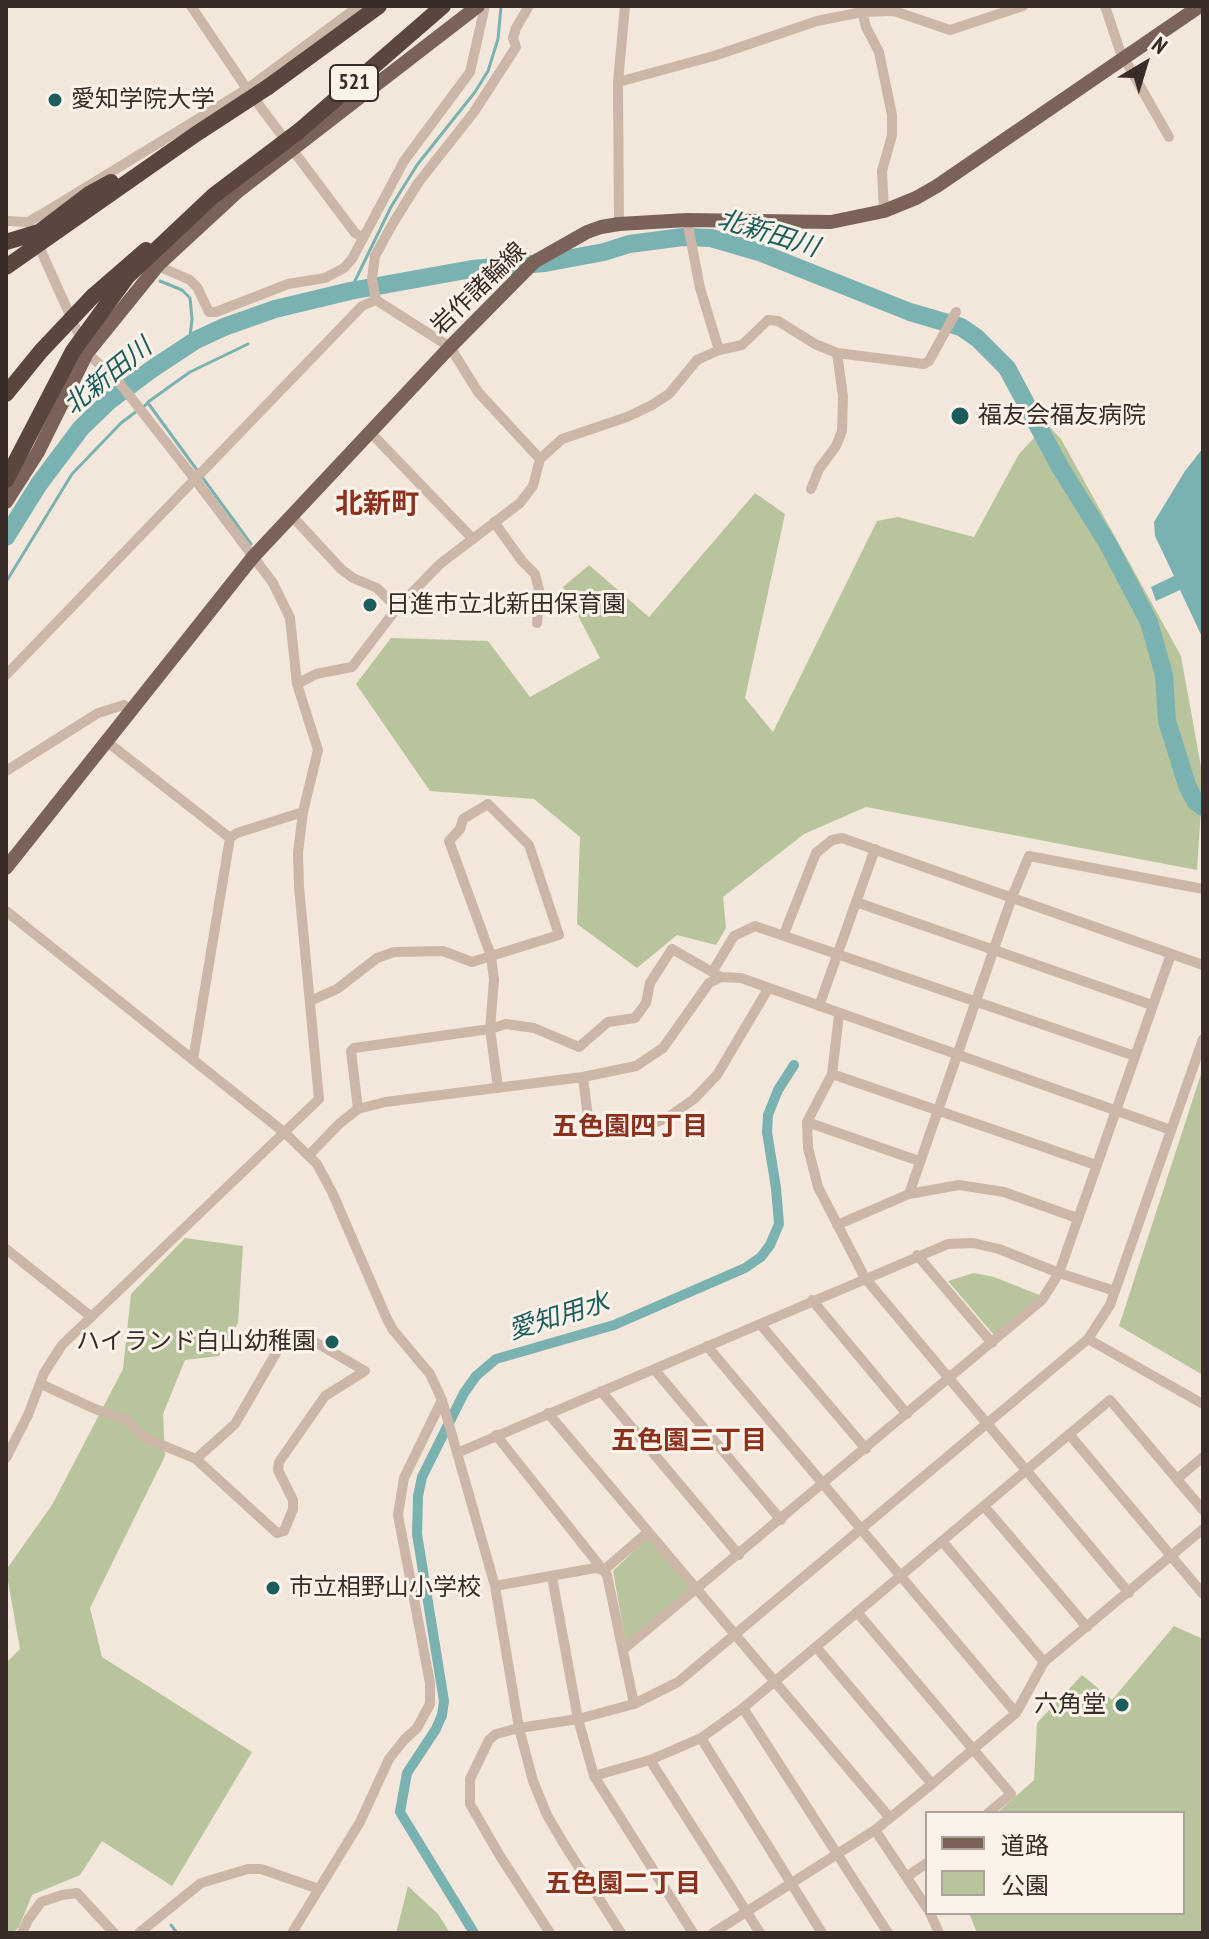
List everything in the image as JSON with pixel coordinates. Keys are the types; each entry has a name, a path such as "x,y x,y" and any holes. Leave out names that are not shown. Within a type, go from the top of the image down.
{"highway":[{"name":"521","path":"196,134 268,87 379,6"},
{"name":"521","path":"213,196 299,131 443,6"},
{"path":"6,242 39,232 89,194 196,134"},
{"path":"6,267 196,134"},
{"path":"6,394 93,296 213,196"},
{"path":"6,480 60,374 107,303 145,258 213,196"}],"main road":[{"path":"6,502 38,452 87,353 134,291 159,264 237,192 478,6"},
{"name":"岩作諸輪線","path":"6,868 253,557 534,262 587,232 619,224 689,226 831,222 884,211 937,186 1200,6"}],"street":[{"path":"191,6 247,89 355,233 362,237"},
{"path":"6,221 28,222 247,89 359,6"},
{"path":"159,264 190,280 197,287 209,312 288,284 335,274 352,259 404,161 470,72 485,6"},
{"path":"529,6 516,28 513,38 516,47 474,112 418,183 392,225 375,256 372,279 375,298 450,347 478,392 540,459"},
{"path":"619,224 618,82 625,6"},
{"path":"618,82 714,56 817,21 862,12 894,11 950,30 1023,6"},
{"path":"1105,6 1125,58 1169,137"},
{"path":"862,12 879,52 892,115 892,135 882,171 884,211"},
{"path":"6,1458 53,1357 89,1315 319,1099 298,853 303,812 318,750 297,684 290,618 273,583 194,478 118,381 87,353 28,222"},
{"path":"689,226 700,288 719,350"},
{"path":"6,675 362,306 375,298"},
{"path":"297,684 316,674 352,667 397,608 440,564 520,503 533,486 540,459 562,439 652,405 678,385 697,360 719,350 742,345 768,320 778,321 815,344 837,353 924,364 929,361 954,315"},
{"path":"811,489 842,431 843,396 837,353"},
{"path":"370,432 472,538"},
{"path":"291,515 341,569 377,588 397,608"},
{"path":"494,522 513,550 535,574 540,594 537,623"},
{"path":"6,771 98,713 124,705 131,711"},
{"path":"106,741 230,838"},
{"path":"310,1001 337,989 377,958 394,952 443,951 472,962 491,956 559,935 529,845 488,804 463,819 460,829 449,841 491,956 494,980 490,1029 498,1088"},
{"path":"193,1060 230,838 303,812"},
{"path":"784,934 816,853 823,846 842,838 1203,965"},
{"path":"819,1006 875,849"},
{"path":"909,1194 1029,856 1203,889"},
{"path":"856,902 1152,1005"},
{"path":"6,911 285,1133 317,1164 387,1319 430,1374 442,1402 495,1586 519,1728 533,1781 547,1815 621,1933"},
{"path":"309,1155 358,1109 385,1102 625,1070 653,1056 663,1048 717,974 734,936 741,930 755,926 1135,1056"},
{"path":"358,1109 351,1051 354,1048 490,1029 506,1024 534,1028 579,1047 608,1022 635,1018 646,1003 650,983 672,949 717,974 741,978 1171,1130"},
{"path":"624,1649 1042,1300 1059,1273 1171,954"},
{"path":"583,1077 590,1134 639,1128 667,1118 694,1099 717,1075 768,989"},
{"path":"839,1015 832,1074 807,1122 808,1148 818,1187 837,1225 865,1278 1129,1593"},
{"path":"550,1933 470,1804 470,1779 489,1740 496,1734 519,1728 578,1719 634,1704 678,1682 1088,1339 1101,1322 1115,1291 1203,1039"},
{"path":"832,1074 1096,1165"},
{"path":"807,1122 919,1161"},
{"path":"837,1225 909,1194 959,1185 986,1187 1077,1218"},
{"path":"457,1453 948,1244 973,1243 999,1249 1115,1291"},
{"path":"6,1249 89,1315"},
{"path":"917,1255 992,1343"},
{"path":"812,1300 907,1414"},
{"path":"760,1324 866,1449"},
{"path":"1088,1339 1203,1404"},
{"path":"41,1384 127,1420 143,1437 196,1459 277,1533 284,1531 293,1509 293,1500 278,1470 279,1462 325,1396 365,1371 315,1342 280,1346 235,1424 196,1459"},
{"path":"707,1346 1016,1713"},
{"path":"654,1369 781,1520"},
{"path":"601,1391 739,1555"},
{"path":"594,1776 650,1760 701,1738 743,1708 1110,1400 1203,1510"},
{"path":"292,1933 360,1822 389,1759 417,1728 430,1704 430,1683 398,1515 404,1478 442,1402"},
{"path":"548,1413 734,1637 890,1818"},
{"path":"1069,1434 1203,1594"},
{"path":"496,1435 607,1575 634,1704"},
{"path":"1177,1479 1203,1457"},
{"path":"984,1506 1087,1627"},
{"path":"713,1933 875,1830 932,1784 1016,1713 1044,1662 1203,1529"},
{"path":"604,1570 648,1532"},
{"path":"942,1541 1044,1662"},
{"path":"495,1586 595,1568 604,1570"},
{"path":"552,1577 578,1719 594,1776 693,1933"},
{"path":"857,1612 1011,1794 990,1811"},
{"path":"816,1647 932,1784"},
{"path":"743,1708 888,1933"},
{"path":"701,1738 822,1933"},
{"path":"650,1760 760,1933"},
{"path":"875,1830 925,1906"},
{"path":"906,1877 925,1864"},
{"path":"139,1933 201,1883 248,1869 261,1869 319,1889"},
{"path":"22,1933 41,1902 77,1893 114,1933"},
{"path":"930,1915 939,1933"}],"green space":[{"path":"1047,424 1061,439 1181,656 1203,778 1197,870 866,807 804,834 723,897 726,928 716,945 677,935 637,968 577,924 580,837 534,799 430,791 356,684 391,638 488,641 530,697 600,658 563,587 589,565 649,617 755,493 785,514 745,698 773,732 877,521 898,517 974,537 1019,454"},
{"path":"1203,1068 1203,1375 1119,1326"},
{"path":"185,1238 243,1246 238,1323 219,1356 185,1360 163,1414 165,1456 90,1608 102,1657 252,1752 172,1886 102,1841 80,1875 32,1895 19,1927 13,1933 6,1933 6,1663 20,1649 6,1570 52,1505 123,1369 131,1294"},
{"path":"974,1273 994,1277 1042,1296 994,1335 948,1281"},
{"path":"648,1537 691,1589 626,1644 613,1571"},
{"path":"1174,1626 1203,1639 1203,1933 977,1933 970,1915 1185,1915 1185,1811 999,1811 1034,1780 1037,1723 1082,1675 1112,1700"},
{"path":"408,1886 438,1914 450,1933 396,1933"}],"water":[{"path":"1203,448 1203,639 1180,590 1156,601 1151,587 1174,576 1155,536 1154,522"}],"waterway":[{"path":"350,291 391,207 417,165 488,71 498,39 501,7"},
{"name":"北新田川","path":"6,537 39,484 81,428 109,401 196,340 224,327 275,309 350,291 472,269 545,263 629,244 683,237 711,238 759,252 910,312 961,327 977,338 1007,368 1149,622 1164,675 1167,721 1187,785 1195,801 1203,807"},
{"path":"160,281 182,290 190,298 192,319 189,345"},
{"path":"148,402 190,372 248,344"},
{"path":"143,407 148,403 251,544"},
{"path":"6,582 72,474 121,423 137,411"},
{"name":"愛知用水","path":"474,1933 400,1812 407,1773 436,1729 444,1701 417,1534 422,1477 464,1393 476,1376 496,1359 614,1325 745,1268 761,1257 779,1224 767,1132 768,1115 778,1090 794,1065"},
{"path":"171,1925 177,1933"}],"place":[{"name":"愛知学院大学","path":"55,100"},
{"name":"福友会福友病院","path":"960,416"},
{"name":"日進市立北新田保育園","path":"370,605"},
{"name":"ハイランド白山幼稚園","path":"332,1342"},
{"name":"市立相野山小学校","path":"273,1588"},
{"name":"六角堂","path":"1122,1705"}],"district":[{"name":"北新町","path":"377,505"},
{"name":"五色園四丁目","path":"630,1128"},
{"name":"五色園三丁目","path":"689,1442"},
{"name":"五色園二丁目","path":"623,1885"}]}
